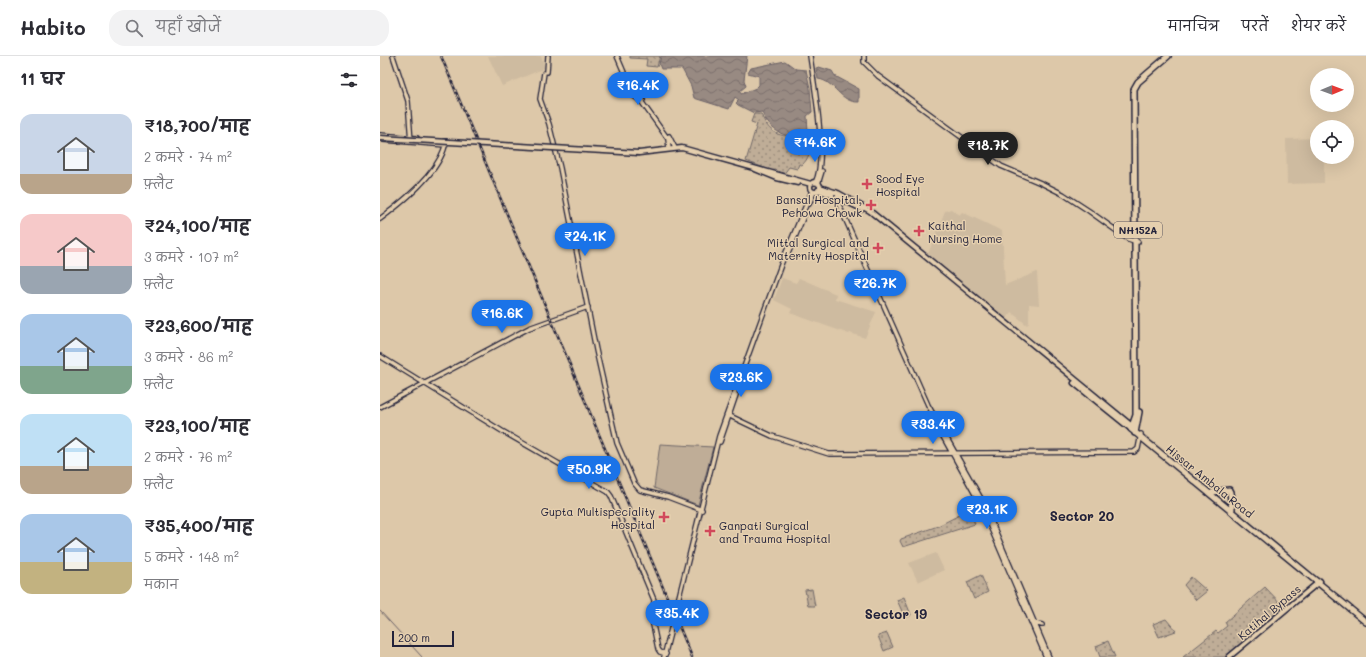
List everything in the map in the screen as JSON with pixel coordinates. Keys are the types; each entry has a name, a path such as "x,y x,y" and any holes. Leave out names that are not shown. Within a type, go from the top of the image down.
{"highway":[{"name":"NH152A","path":"1138,433 1139,403 1134,89 1138,82 1168,56"},
{"name":"NH152A","path":"1131,427 1136,415 1137,89 1140,84 1173,56"},
{"name":"Hissar Ambala Road","path":"1131,427 1366,619"},
{"name":"Hissar Ambala Road","path":"1138,433 1213,492 1366,622"},
{"path":"1213,492 1229,491 1232,509"}],"main road":[{"path":"380,138 638,153 675,148"},
{"name":"Hissar Ambala Road","path":"675,148 752,167 758,171 815,187 870,211 1131,427"},
{"name":"Katihal Bypass","path":"1229,657 1319,582"}],"street":[{"path":"392,56 406,101 410,142"},
{"path":"547,56 542,100 558,150 612,428 634,483 640,490 668,497 701,509"},
{"path":"618,56 627,77 637,94 666,132 675,148"},
{"path":"618,56 634,96 641,101 668,139 669,149"},
{"path":"380,356 611,495 654,600 654,632 658,649 666,656 701,509 728,415 758,330 815,187 820,169 820,140 810,56"},
{"path":"864,56 864,62 878,76 1001,166 1062,194 1089,211 1113,230 1136,242"},
{"path":"380,138 410,138 446,141 446,145"},
{"path":"380,138 446,145"},
{"path":"380,218 393,209 426,177 446,145"},
{"path":"835,195 928,410 983,502 1039,634 1047,657"},
{"path":"380,406 529,328 588,306"},
{"path":"728,415 772,436 829,454 1134,452 1138,449 1138,433"},
{"path":"954,453 980,503 1047,657"},
{"path":"1034,623 1043,626 1039,634"}],"shaded area":[{"path":"488,56 541,56 545,68 502,86"},
{"path":"630,56 660,56 657,67 646,66 647,59 630,58"},
{"path":"754,114 761,114 766,124 777,134 791,136 816,134 817,144 810,143 809,155 802,165 799,164 797,169 789,167 783,175 746,161 757,124 751,122"},
{"path":"1310,138 1310,164 1324,164 1324,183 1287,184 1286,139"},
{"path":"951,209 959,215 962,212 1002,231 1005,285 1037,272 1039,305 1029,304 1029,322 1027,325 1011,312 1007,319 928,254 945,211"},
{"path":"782,278 796,283 799,278 836,294 835,299 876,312 865,338 850,333 849,334 790,313 792,309 774,300"},
{"path":"660,444 713,447 698,505 654,488"},
{"path":"975,507 978,513 972,515 975,524 903,547 900,541 901,539 938,526"},
{"path":"936,553 944,570 918,582 909,563"},
{"path":"981,575 988,592 974,599 967,582"},
{"path":"1191,577 1207,591 1196,600 1184,585"},
{"path":"1265,587 1284,607 1225,657 1183,657 1216,631 1218,633 1227,626 1225,622"},
{"path":"812,589 815,606 808,606 805,590"},
{"path":"904,597 911,615 905,618 897,600"},
{"path":"1166,619 1176,631 1159,637 1153,624"},
{"path":"887,633 893,647 884,651 878,636"},
{"path":"1108,641 1115,657 1100,657 1096,646"}],"water":[{"path":"661,56 747,56 744,80 746,86 740,91 741,94 756,88 759,85 759,76 748,73 751,68 785,61 796,69 806,70 810,88 812,112 807,116 808,131 801,135 794,136 780,133 769,124 762,112 754,113 738,105 736,103 739,100 735,97 729,109 694,98 691,86 682,69 661,69 659,64"},
{"path":"819,67 832,71 835,76 859,89 859,102 847,99 829,84 818,79 816,68"}],"waterway":[{"path":"380,611 422,657"}],"railway":[{"path":"441,56 692,657"}],"place":[{"name":"Sood Eye Hospital","path":"867,184"},
{"name":"Bansal Hospital, Pehowa Chowk","path":"871,205"},
{"name":"Kaithal Nursing Home","path":"919,231"},
{"name":"Mittal Surgical and Maternity Hospital","path":"878,248"},
{"name":"Gupta Multispeciality Hospital","path":"664,517"},
{"name":"Ganpati Surgical and Trauma Hospital","path":"710,531"}],"district":[{"name":"Sector 20","path":"1082,515"},
{"name":"Sector 19","path":"896,613"}]}
